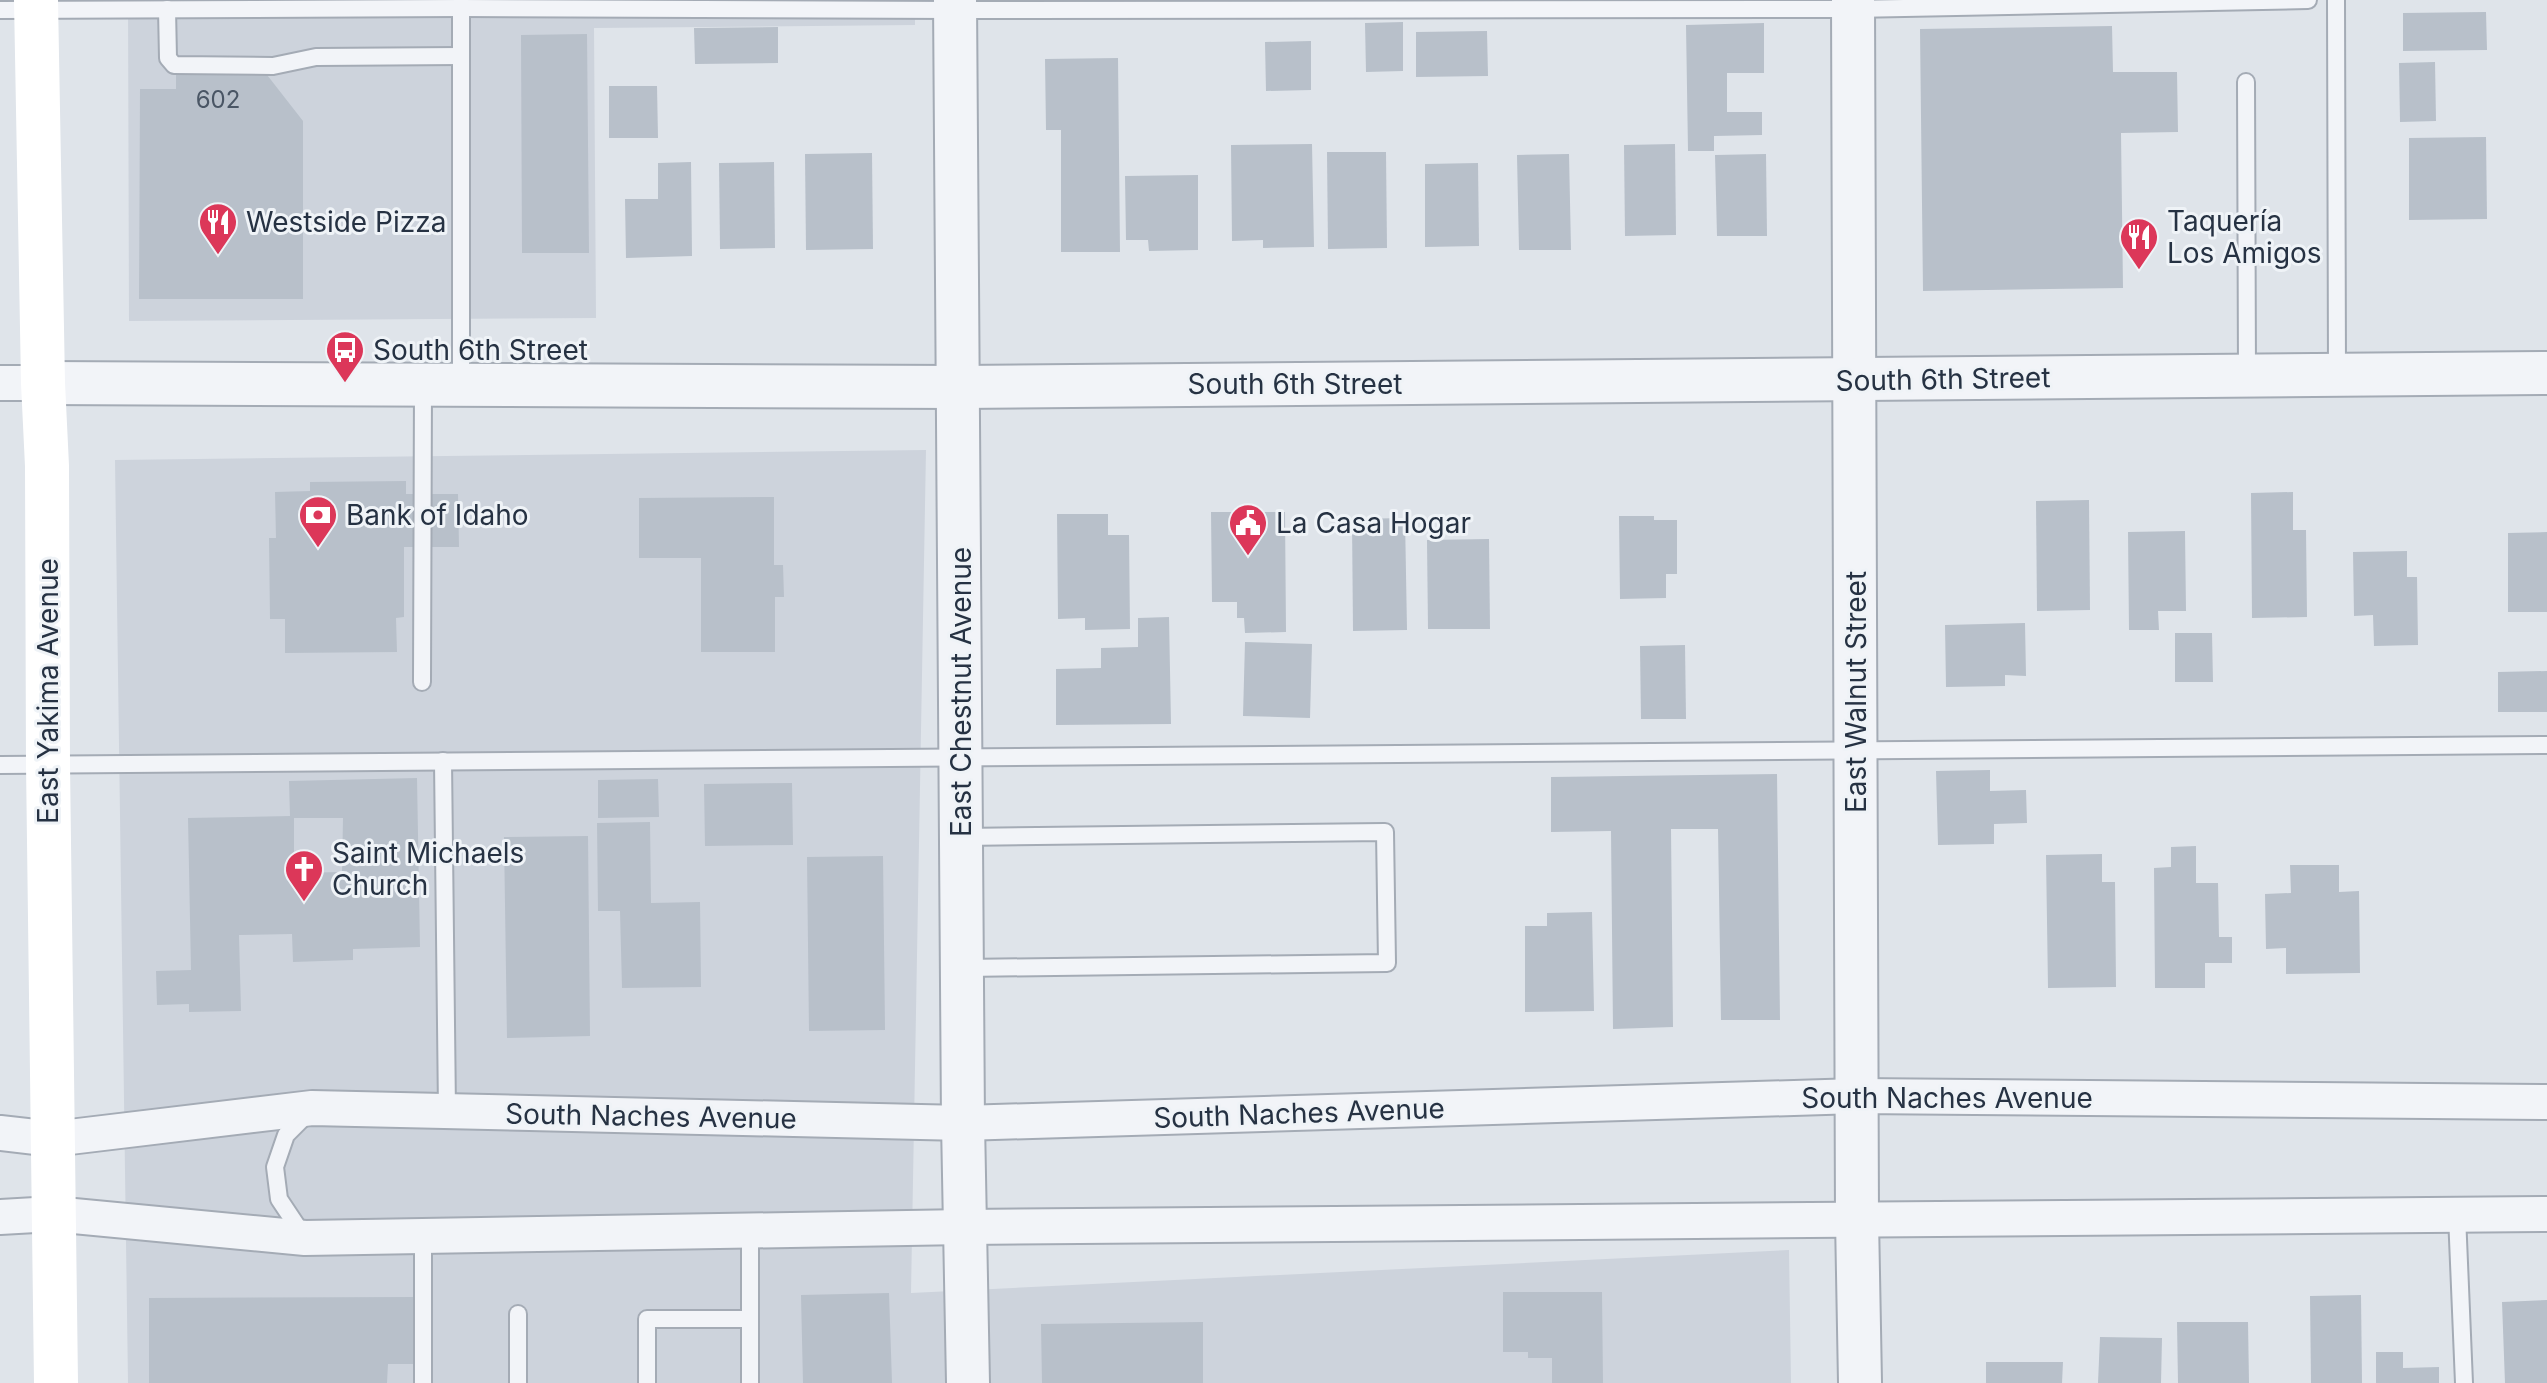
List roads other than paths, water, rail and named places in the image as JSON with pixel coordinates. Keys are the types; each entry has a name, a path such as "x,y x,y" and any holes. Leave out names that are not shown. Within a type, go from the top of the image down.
{"main road":[{"name":"East Yakima Avenue","path":"24,7 47,466 56,1383"}],"street":[{"name":"East Chestnut Avenue","path":"955,5 963,1123 968,1383"},
{"name":"East Walnut Street","path":"1853,5 1860,1383"},
{"name":"South 6th Street","path":"43,383 960,387 2547,373"},
{"path":"0,383 43,383"},
{"name":"South Naches Avenue","path":"0,1133 53,1139 312,1108 963,1123 1857,1096 2547,1102"},
{"path":"0,1217 53,1214 305,1238 965,1227 2547,1214"}],"lane":[{"path":"24,7 1853,5 2308,0"},
{"path":"2336,0 2337,375"},
{"path":"422,682 442,385 461,56 461,8"},
{"path":"167,9 168,58 174,65 273,66 316,57 461,56"},
{"path":"2246,82 2247,376"},
{"path":"0,765 2547,745"},
{"path":"443,761 447,1111"},
{"path":"962,837 1385,832 1387,963 962,968"},
{"path":"305,1238 279,1199 275,1167 286,1135 312,1108"},
{"path":"2457,1215 2464,1383"},
{"path":"750,1231 750,1383"},
{"path":"423,1236 423,1383"},
{"path":"518,1314 518,1383"},
{"path":"647,1383 647,1319 750,1319"}],"place":[{"name":"Westside Pizza","path":"218,256"},
{"name":"Taquería Los Amigos","path":"2139,271"},
{"name":"South 6th Street","path":"345,384"},
{"name":"Bank of Idaho","path":"318,549"},
{"name":"La Casa Hogar","path":"1248,557"},
{"name":"Saint Michaels Church","path":"304,903"}]}
